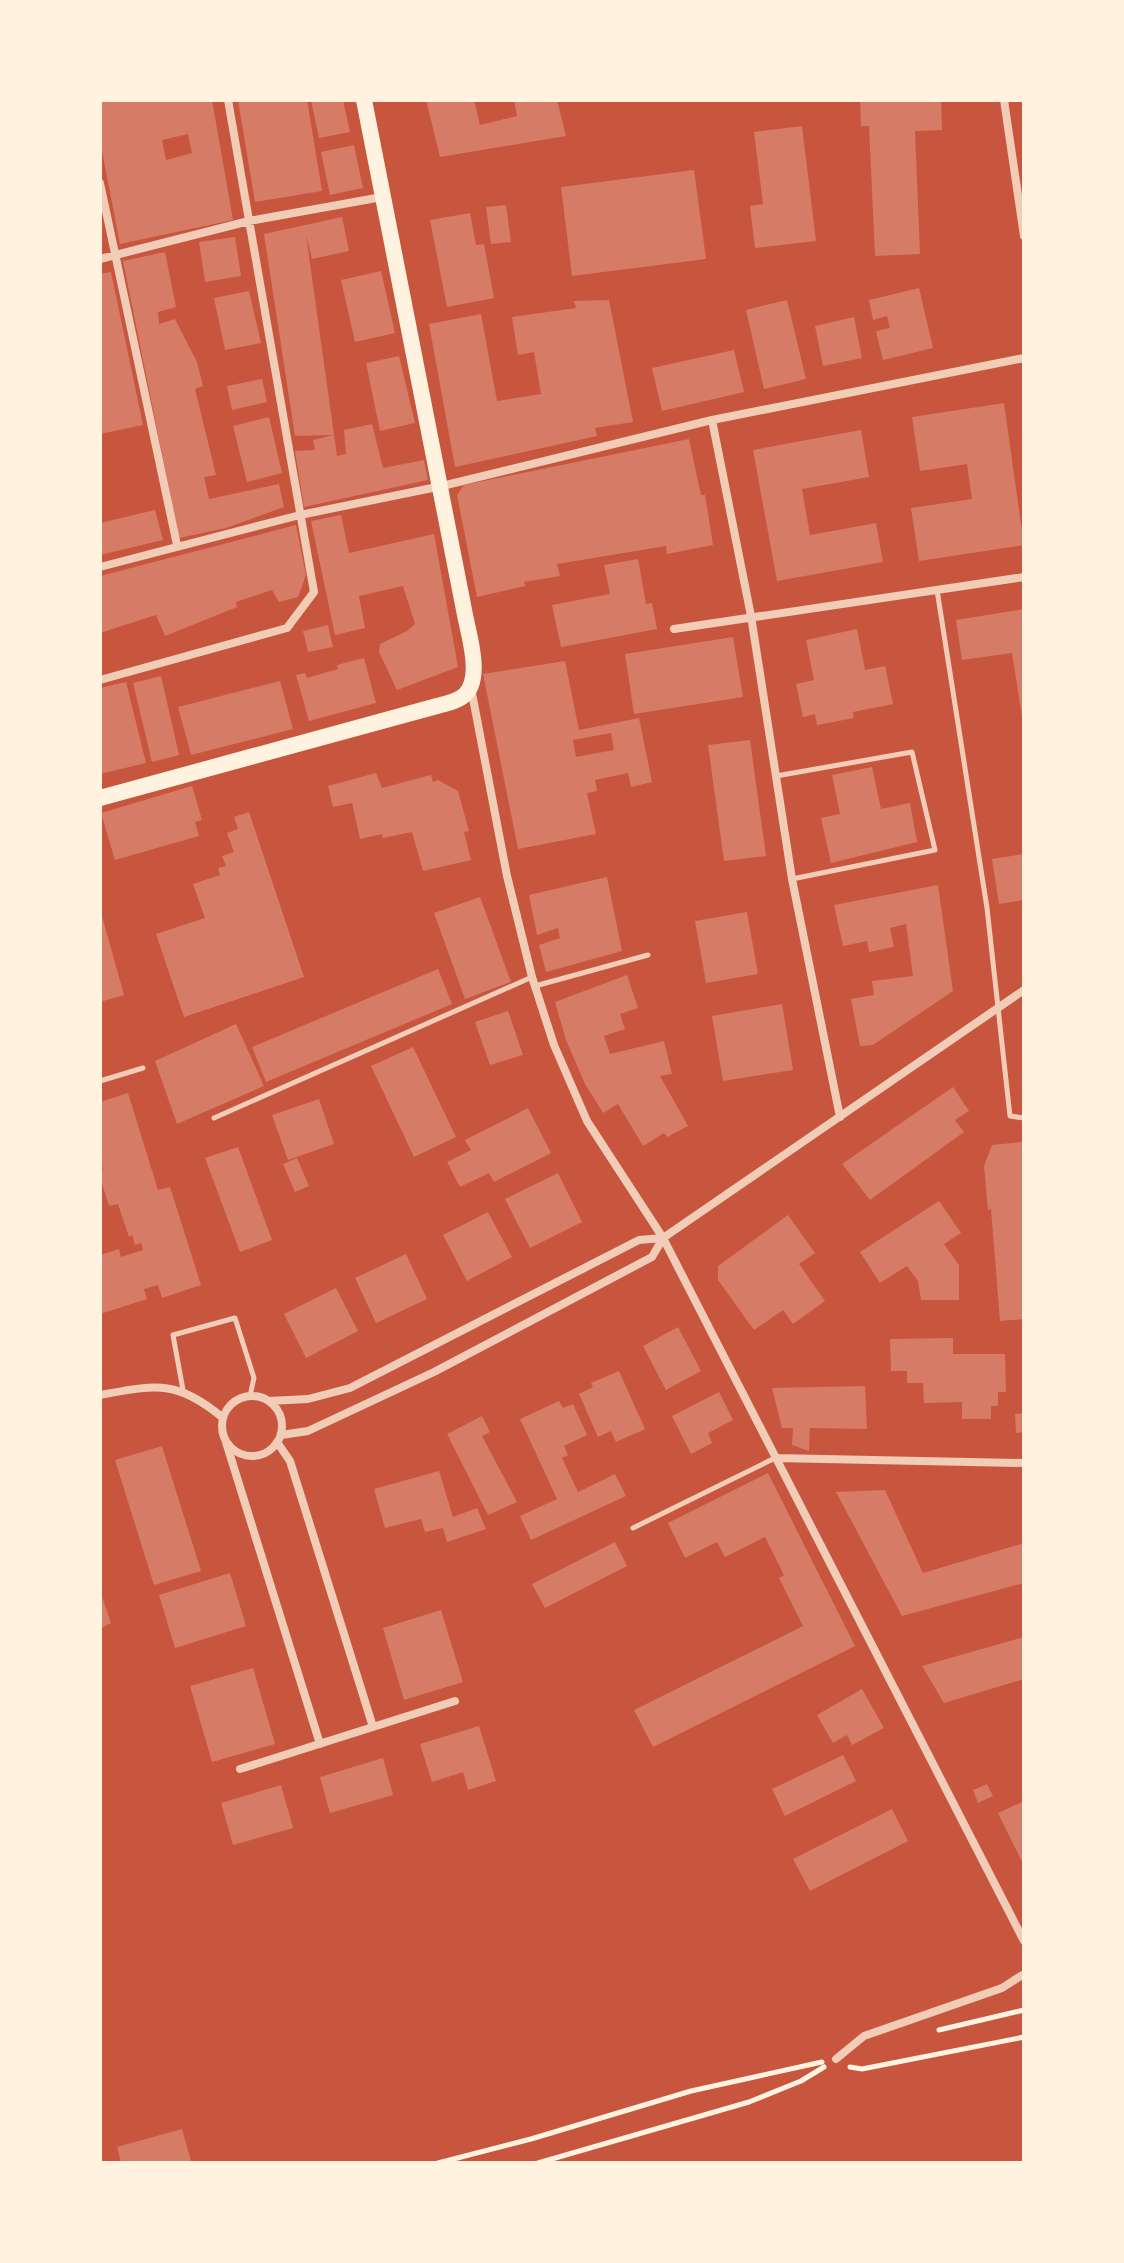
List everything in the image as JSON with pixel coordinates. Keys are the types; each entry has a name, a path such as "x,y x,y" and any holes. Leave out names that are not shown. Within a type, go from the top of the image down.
{"main road":[{"path":"100,798 437,706 460,698 471,686 470,643 442,486 364,100"}],"street":[{"path":"100,680 287,628 314,592 228,100"},
{"path":"1004,100 1024,236"},
{"path":"100,183 177,545"},
{"path":"100,259 249,221 382,197"},
{"path":"100,567 300,515 442,486 712,420 1024,358"},
{"path":"712,420 751,616 792,879 840,1117"},
{"path":"674,629 1024,577"},
{"path":"471,686 507,876 534,982 554,1045 587,1121 663,1238 1024,1941"},
{"path":"225,1439 238,1452 263,1453 279,1438 308,1431 434,1372 652,1257 663,1238 1024,990"},
{"path":"320,1744 225,1439 223,1418 233,1403 250,1396 269,1401 308,1399 350,1388 639,1240 663,1238"},
{"path":"100,1395 145,1387 183,1390 202,1400 223,1418"},
{"path":"269,1401 280,1416 279,1438 290,1461 373,1727"},
{"path":"775,1458 1024,1463"},
{"path":"240,1769 455,1701"},
{"path":"836,2059 864,2036 1002,1988 1024,1974"}],"lane":[{"path":"937,590 987,908 1010,1116 1024,1118"},
{"path":"776,776 912,752 935,850 792,879"},
{"path":"214,1118 534,982 648,955"},
{"path":"100,1081 143,1068"},
{"path":"183,1390 173,1335 235,1318 254,1378 250,1396"},
{"path":"633,1528 775,1458"}],"path":[{"path":"938,2030 1024,2010"},
{"path":"438,2163 691,2091 836,2059 846,2066 862,2069 1024,2037"},
{"path":"538,2163 749,2102 801,2081 836,2059"}],"building":[{"path":"100,100 212,100 233,220 120,244 100,141","holes":["188,134 192,153 166,160 162,140"]},
{"path":"238,100 307,100 322,191 255,202"},
{"path":"311,100 343,100 350,132 319,138"},
{"path":"426,100 474,100 480,125 517,116 514,100 557,100 566,136 440,157"},
{"path":"860,100 941,100 942,130 915,131 920,254 875,256 869,126 861,126"},
{"path":"802,126 816,241 755,248 750,206 763,204 754,132"},
{"path":"354,145 363,188 330,195 321,152"},
{"path":"694,170 706,259 572,276 561,187"},
{"path":"506,205 511,242 491,244 486,207"},
{"path":"470,213 476,245 484,244 494,298 447,307 430,220"},
{"path":"342,217 349,251 312,259 306,235 337,456 346,454 344,430 372,424 383,468 424,460 428,480 304,507 295,451 315,450 313,440 333,435 295,436 264,234"},
{"path":"235,237 241,276 205,282 199,242"},
{"path":"165,252 176,307 158,312 159,324 175,319 197,362 203,386 195,389 216,475 204,477 209,499 279,484 284,507 226,528 179,538 123,261"},
{"path":"381,271 395,333 355,342 341,280"},
{"path":"111,272 143,425 100,434 100,274"},
{"path":"919,288 933,348 883,360 876,331 890,328 887,316 873,320 869,300"},
{"path":"249,291 261,343 225,350 214,298"},
{"path":"609,300 633,422 595,428 597,436 455,467 429,324 481,314 497,401 541,394 534,352 518,355 512,317 576,308 574,301"},
{"path":"787,300 806,379 764,389 746,310"},
{"path":"854,317 862,358 823,366 815,326"},
{"path":"734,350 744,392 662,411 652,368"},
{"path":"399,356 415,423 380,431 366,363"},
{"path":"262,379 267,402 232,410 227,386"},
{"path":"1004,403 1024,545 919,561 911,508 972,499 967,464 920,471 912,417"},
{"path":"269,417 282,473 247,482 233,426"},
{"path":"861,430 869,477 802,489 810,535 876,523 883,562 777,581 753,450"},
{"path":"689,439 701,495 705,495 713,545 667,554 666,546 557,564 560,576 524,582 525,586 477,597 457,495 464,485"},
{"path":"155,510 163,540 100,555 100,523"},
{"path":"341,515 349,553 434,534 458,667 397,690 379,652 380,644 415,624 403,586 359,596 365,628 335,635 311,521"},
{"path":"296,525 306,575 298,597 279,602 272,590 236,602 237,607 165,636 156,615 100,633 100,576"},
{"path":"638,559 646,604 652,603 657,629 561,647 552,605 610,594 604,565"},
{"path":"1024,609 1022,716 1012,653 962,660 956,620"},
{"path":"328,625 333,647 308,652 303,631"},
{"path":"857,629 865,670 885,666 893,704 853,712 854,718 817,725 815,714 803,717 796,684 814,680 806,640"},
{"path":"733,637 743,697 634,714 625,654"},
{"path":"364,658 376,703 309,721 296,675 305,673 307,678"},
{"path":"565,661 579,730 639,718 652,782 631,787 628,773 595,780 597,791 587,793 596,834 518,849 483,674","holes":["611,733 614,750 576,757 573,740"]},
{"path":"161,676 179,755 152,762 133,683"},
{"path":"280,681 293,729 191,755 178,707"},
{"path":"126,682 146,763 100,774 100,688"},
{"path":"750,740 766,856 724,861 708,745"},
{"path":"872,767 881,809 910,803 917,842 831,863 821,818 840,814 832,775"},
{"path":"376,773 382,788 431,775 433,782 438,780 458,791 469,831 464,832 471,860 423,871 412,832 360,839 352,803 333,807 328,786"},
{"path":"192,786 202,820 195,822 199,836 115,860 101,813"},
{"path":"249,812 304,977 184,1017 156,934 205,918 193,884 220,875 218,868 226,866 222,856 234,852 227,833 238,829 234,817"},
{"path":"1024,854 1024,900 999,904 992,859"},
{"path":"607,877 622,951 546,972 539,945 560,938 558,928 537,935 529,895"},
{"path":"938,885 953,991 873,1045 860,1046 851,999 874,995 872,981 913,976 906,924 890,928 894,947 869,952 867,941 843,946 834,905"},
{"path":"480,897 511,982 465,999 434,913"},
{"path":"100,909 124,995 100,1002"},
{"path":"747,912 758,974 706,983 695,921"},
{"path":"438,969 452,1004 266,1082 252,1047"},
{"path":"627,975 638,1008 620,1014 625,1029 604,1036 610,1054 664,1041 672,1074 660,1076 688,1126 667,1137 664,1133 643,1146 618,1104 603,1113 585,1084 566,1040 555,1002"},
{"path":"782,1004 793,1070 723,1081 712,1016"},
{"path":"508,1011 523,1055 490,1065 475,1022"},
{"path":"236,1024 264,1086 177,1124 155,1061"},
{"path":"413,1047 456,1137 414,1157 371,1066"},
{"path":"953,1087 969,1111 955,1120 964,1132 870,1200 842,1164"},
{"path":"128,1093 158,1190 170,1187 201,1285 162,1298 158,1285 144,1289 147,1299 100,1314 100,1255 119,1249 121,1257 143,1250 141,1243 135,1245 132,1235 129,1237 118,1204 109,1206 100,1177 100,1170 103,1169 100,1159 100,1102"},
{"path":"319,1099 334,1144 288,1160 272,1115"},
{"path":"528,1108 551,1153 494,1182 489,1173 460,1187 447,1162 471,1150 465,1140"},
{"path":"1022,1142 1024,1319 1000,1321 991,1209 988,1210 984,1166 992,1145"},
{"path":"238,1147 272,1240 240,1252 205,1158"},
{"path":"297,1158 309,1186 295,1192 283,1164"},
{"path":"558,1173 582,1222 530,1248 505,1199"},
{"path":"939,1201 961,1233 944,1244 959,1265 959,1300 921,1300 918,1281 907,1266 880,1283 860,1252"},
{"path":"488,1212 512,1257 467,1281 443,1235"},
{"path":"788,1215 815,1253 799,1264 825,1301 793,1324 783,1310 754,1330 718,1280 718,1266"},
{"path":"406,1254 427,1299 376,1323 355,1278"},
{"path":"336,1288 358,1331 306,1358 284,1314"},
{"path":"678,1327 701,1371 666,1390 643,1346"},
{"path":"953,1338 953,1354 1005,1354 1006,1392 998,1392 998,1406 991,1406 991,1419 962,1419 962,1402 924,1403 923,1383 907,1383 907,1371 891,1371 890,1339"},
{"path":"619,1371 645,1429 616,1442 611,1431 598,1437 579,1394 593,1387 591,1383"},
{"path":"865,1386 867,1429 810,1428 809,1451 792,1445 793,1428 782,1428 772,1388"},
{"path":"719,1392 733,1420 708,1433 712,1443 691,1454 672,1416"},
{"path":"559,1401 563,1408 573,1404 587,1435 564,1446 568,1455 562,1458 578,1492 615,1474 626,1496 531,1540 520,1516 557,1499 520,1419"},
{"path":"1024,1413 1024,1432 1016,1433 1015,1414"},
{"path":"482,1416 490,1432 482,1436 517,1502 488,1515 447,1434"},
{"path":"162,1446 201,1571 154,1585 115,1460"},
{"path":"439,1471 453,1517 477,1508 486,1529 447,1542 443,1528 425,1532 421,1519 385,1528 374,1489"},
{"path":"768,1473 855,1646 653,1747 634,1710 803,1626 779,1578 784,1575 765,1537 725,1557 717,1542 685,1558 668,1523"},
{"path":"885,1490 923,1573 1024,1543 1024,1583 902,1616 836,1492"},
{"path":"615,1542 627,1566 545,1608 532,1584"},
{"path":"230,1573 246,1626 175,1648 159,1595"},
{"path":"100,1591 111,1623 100,1629"},
{"path":"441,1610 463,1682 404,1700 383,1628"},
{"path":"1024,1637 1024,1679 944,1703 922,1666"},
{"path":"253,1668 275,1744 212,1762 190,1686"},
{"path":"862,1689 884,1728 852,1745 847,1735 833,1743 817,1715"},
{"path":"479,1726 496,1781 468,1790 463,1772 432,1782 420,1744"},
{"path":"843,1755 856,1781 785,1816 772,1789"},
{"path":"383,1758 393,1795 330,1813 320,1777"},
{"path":"987,1784 993,1796 978,1803 973,1790"},
{"path":"281,1785 293,1828 233,1845 221,1803"},
{"path":"1024,1801 1024,1866 998,1813"},
{"path":"892,1809 908,1841 810,1891 793,1859"},
{"path":"182,2129 191,2161 121,2163 117,2147"}]}
